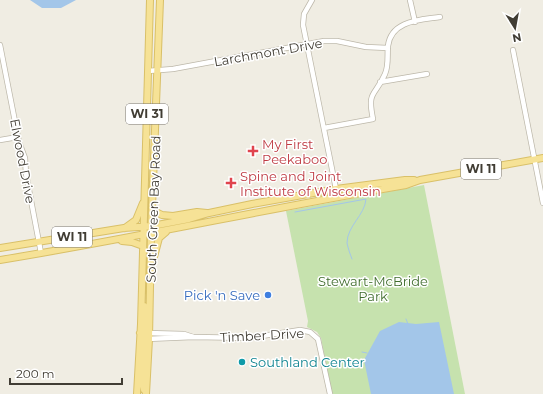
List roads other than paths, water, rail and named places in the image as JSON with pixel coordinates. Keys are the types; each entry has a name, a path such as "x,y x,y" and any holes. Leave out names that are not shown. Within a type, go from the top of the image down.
{"main road":[{"name":"South Green Bay Road","path":"146,394 142,287 150,0"},
{"name":"South Green Bay Road","path":"137,393 145,336 151,272 151,234 160,0"},
{"name":"WI 11","path":"0,260 151,234 406,185 420,180 543,158"},
{"name":"WI 11","path":"0,248 124,228 152,226 252,204 336,189 405,180 420,180"},
{"path":"124,228 136,220 145,199"},
{"path":"272,210 278,200"},
{"path":"250,214 257,208 256,205 252,204"},
{"path":"152,210 162,215 174,216 197,212 209,213"},
{"path":"151,272 159,238 171,230"},
{"path":"114,240 132,242 143,246"}],"street":[{"path":"312,0 306,9 303,19 336,189"},
{"path":"410,0 415,22"},
{"path":"324,128 373,119 371,99 373,92 387,69 388,48 391,36 396,29 404,24 440,17"},
{"name":"Larchmont Drive","path":"148,71 173,69 324,42 337,41 366,47 388,48"},
{"name":"Elwood Drive","path":"0,45 1,60 18,137 25,158 26,174 41,253"},
{"path":"514,50 543,203"},
{"path":"380,82 427,74"},
{"path":"0,140 18,137"},
{"name":"Timber Drive","path":"145,336 250,338 300,330 310,332 318,339 330,394"}],"water":[{"path":"30,0 76,0 61,8 42,8"},
{"path":"399,322 416,324 439,322 454,394 371,394 364,360 380,331"}],"waterway":[{"path":"295,212 366,199 363,210 348,237 347,243 352,259"},
{"path":"406,319 408,324"},
{"path":"362,352 367,353"}],"place":[{"name":"My First Peekaboo","path":"253,151"},
{"name":"Spine and Joint Institute of Wisconsin","path":"231,183"},
{"name":"Pick 'n Save","path":"268,295"},
{"name":"Southland Center","path":"242,362"}],"park label":[{"name":"Stewart-McBride Park","path":"373,288"}]}
